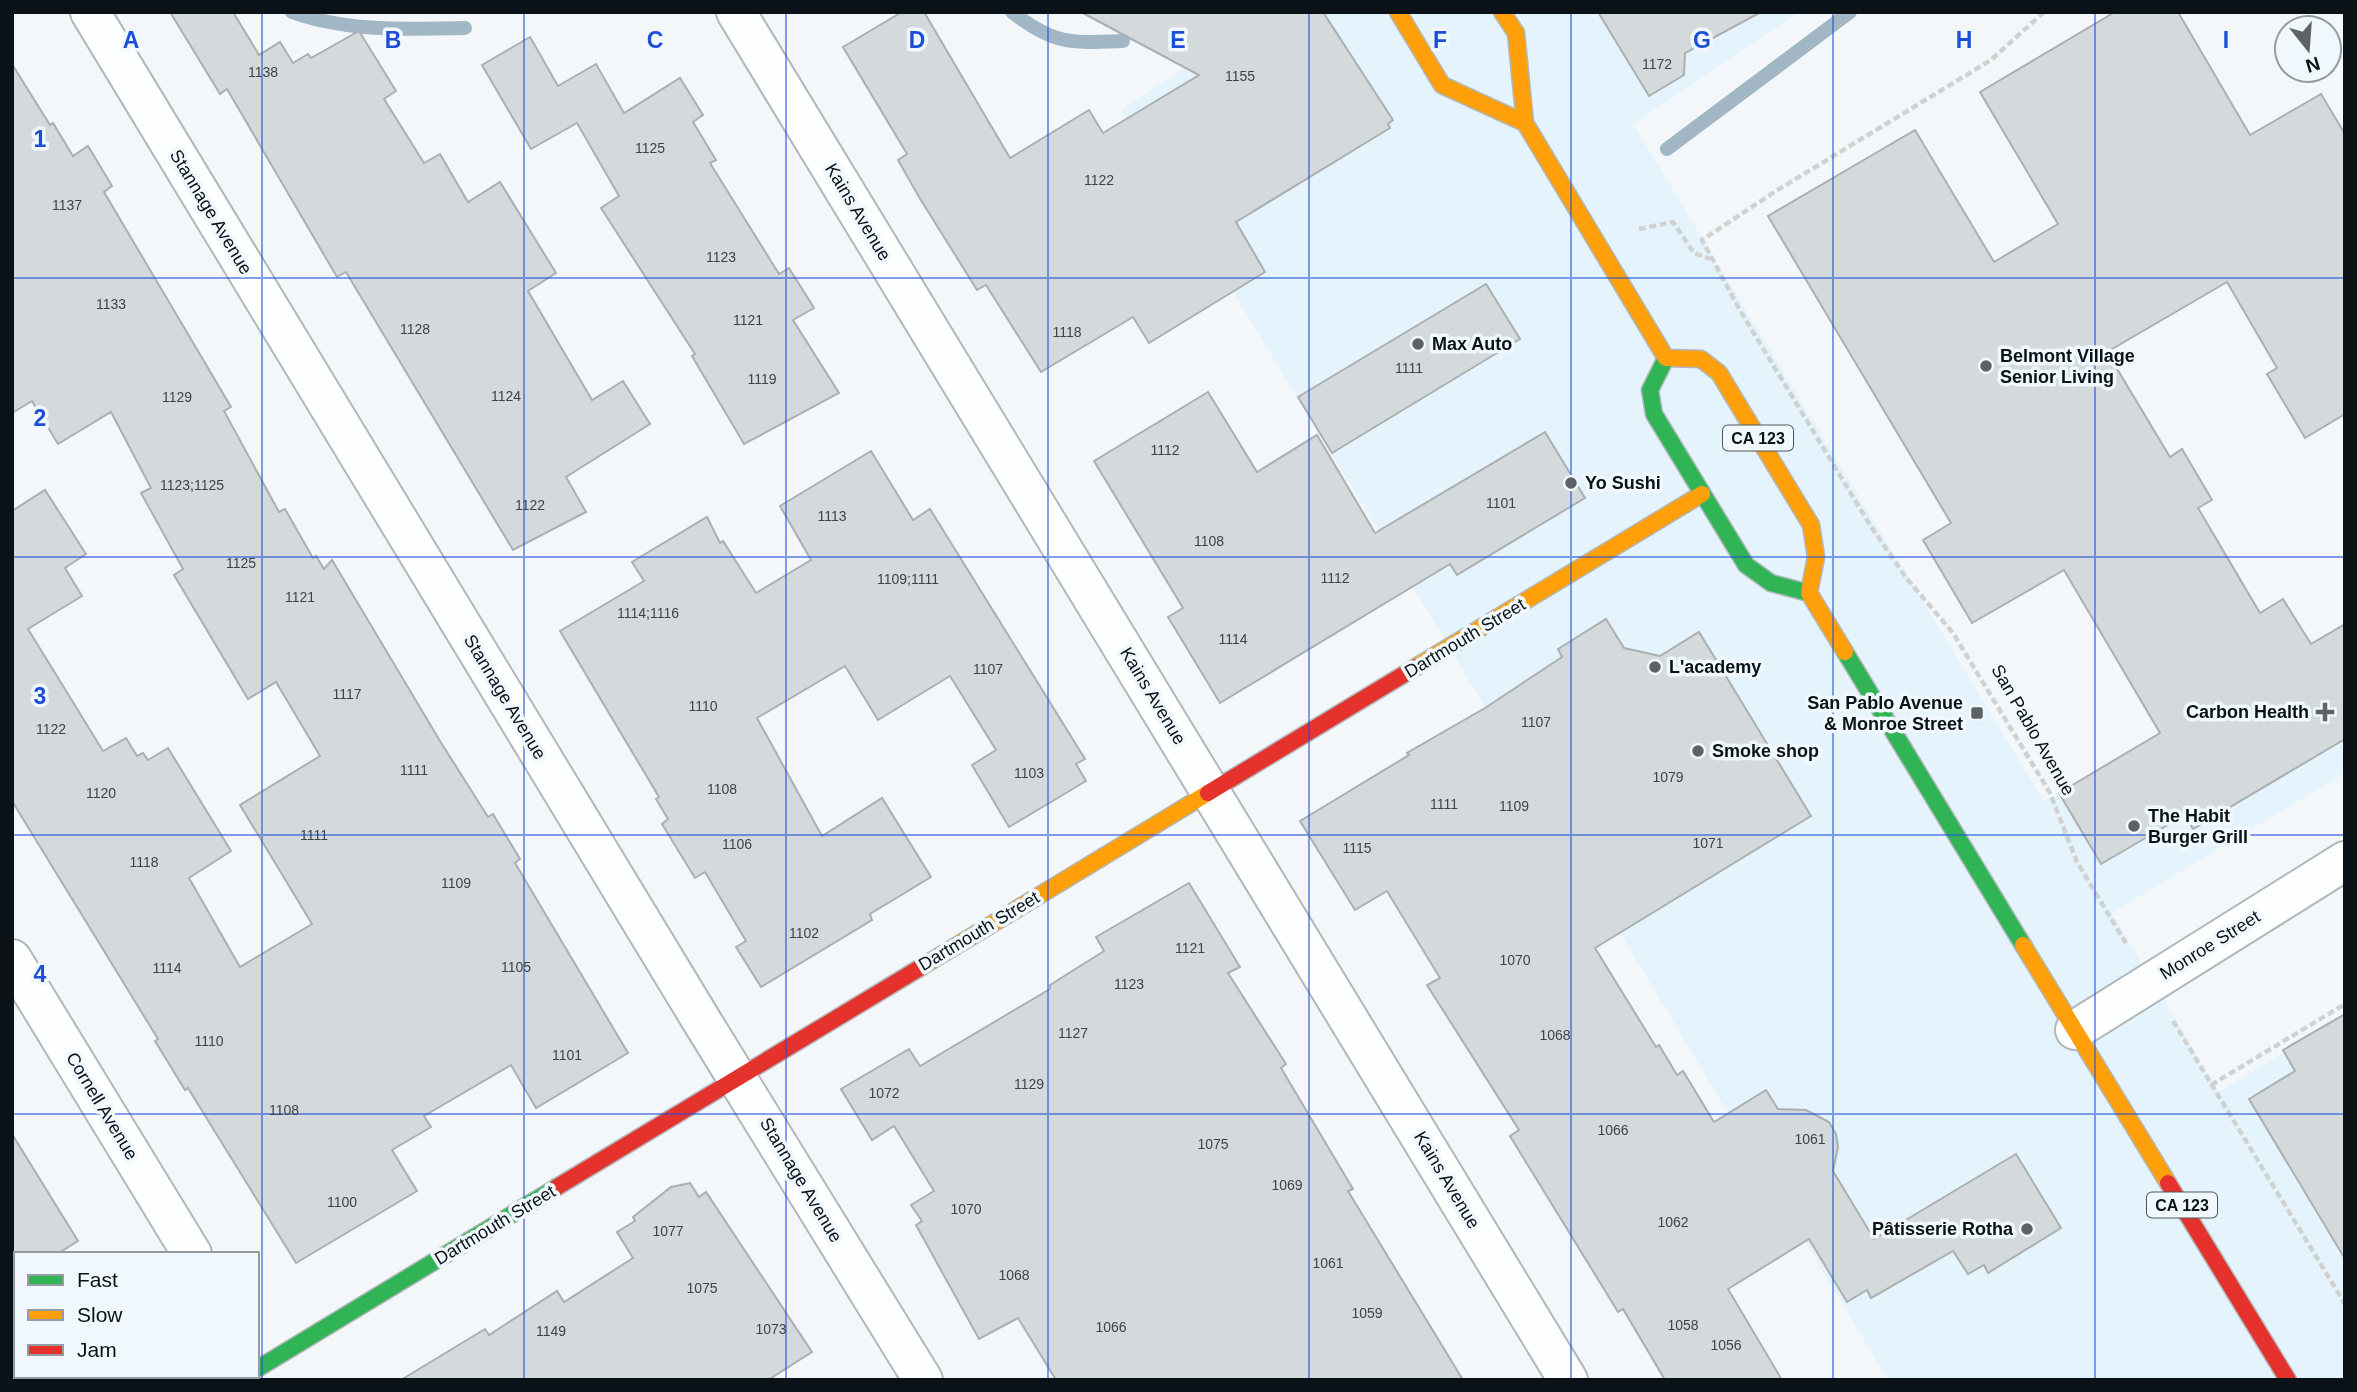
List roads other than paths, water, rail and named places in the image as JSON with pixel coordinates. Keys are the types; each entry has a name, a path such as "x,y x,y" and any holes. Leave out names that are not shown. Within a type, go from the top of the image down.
{"main road":[{"path":"1398,12 1442,85 1525,123"},
{"path":"1502,12 1516,33 1525,123 1665,358 1650,390 1654,414 1746,565 1770,583 1809,593"},
{"name":"CA 123","path":"1665,358 1702,359 1719,373 1743,412 1811,525 1816,557 1809,593 2288,1380"},
{"name":"Dartmouth Street","path":"259,1370 1702,494"}],"street":[{"name":"Stannage Avenue","path":"90,12 923,1380"},
{"name":"Kains Avenue","path":"736,12 1568,1380"},
{"name":"Monroe Street","path":"2075,1030 2345,861"},
{"name":"Cornell Avenue","path":"12,959 191,1252"}],"waterway":[{"path":"292,12 356,26 400,29 465,28"},
{"path":"1012,12 1040,31 1064,40 1123,41"},
{"path":"1667,149 1850,12"}],"place":[{"name":"Max Auto","path":"1418,344"},
{"name":"Belmont Village Senior Living","path":"1986,366"},
{"name":"Yo Sushi","path":"1571,483"},
{"name":"L'academy","path":"1655,667"},
{"name":"Carbon Health","path":"2325,712"},
{"name":"San Pablo Avenue & Monroe Street","path":"1977,713"},
{"name":"Smoke shop","path":"1698,751"},
{"name":"The Habit Burger Grill","path":"2134,826"},
{"name":"Pâtisserie Rotha","path":"2027,1229"}]}
